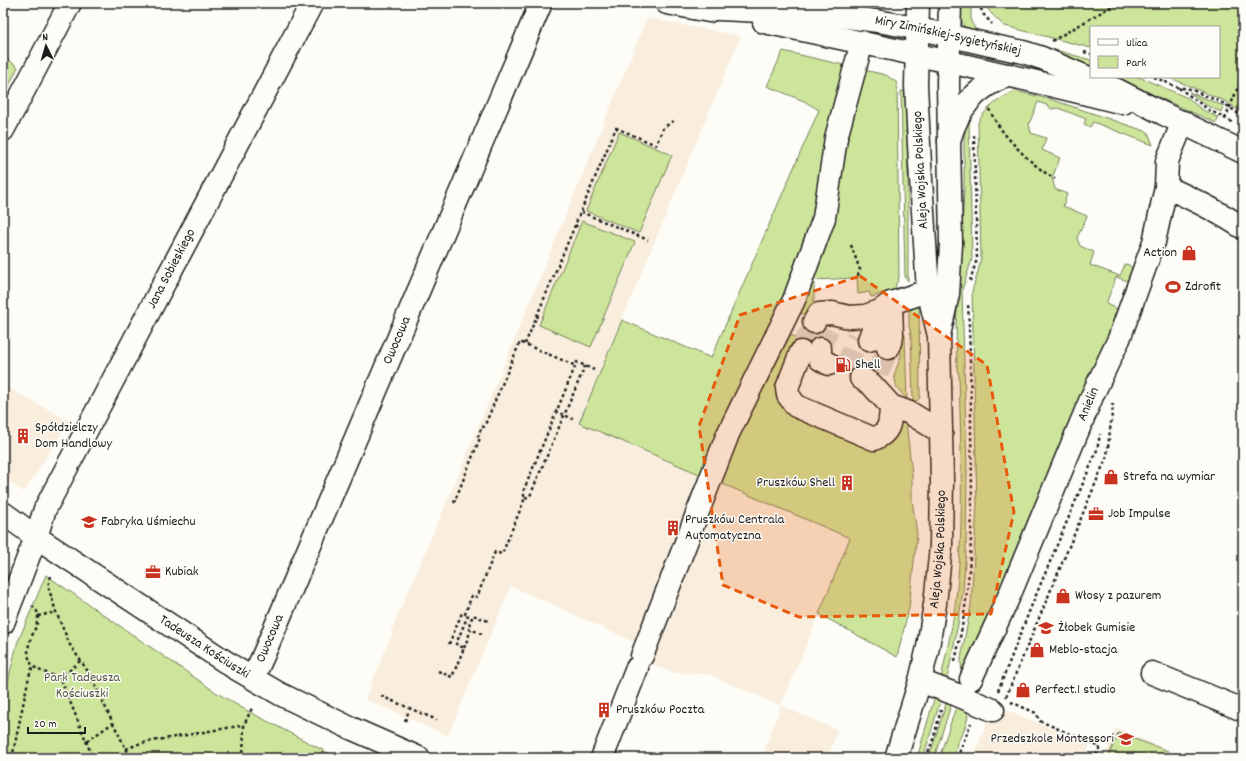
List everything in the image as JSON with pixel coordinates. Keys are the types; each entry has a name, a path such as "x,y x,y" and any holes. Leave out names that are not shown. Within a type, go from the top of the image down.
{"street":[{"path":"3,130 70,3"},
{"name":"Jana Sobieskiego","path":"3,623 45,510 312,3"},
{"name":"Owocowa","path":"253,678 276,628 542,3"},
{"name":"Miry Zimińskiej-Sygietyńskiej","path":"667,3 862,42 1009,75 1173,118"},
{"name":"Aleja Wojska Polskiego","path":"896,758 920,681 935,604 938,576 941,509 939,336 928,290 916,85 918,55 918,3"},
{"name":"Aleja Wojska Polskiego","path":"939,336 948,294 950,244 950,3"},
{"name":"Miry Zimińskiej-Sygietyńskiej","path":"695,8 784,8 883,22 1023,52 1042,58 1117,90 1243,152"},
{"path":"602,758 728,434 794,300 824,218 836,138 862,42"},
{"path":"949,141 957,119 970,99 988,84 1009,75"},
{"name":"Anielin","path":"971,679 1010,594 1093,394 1119,340 1154,242 1166,187 1173,118"},
{"path":"1166,187 1193,198 1223,214 1243,228"},
{"path":"861,325 928,290"},
{"path":"817,351 787,388 788,395 796,406 874,439 887,431 890,421 891,406"},
{"path":"870,377 891,406 910,414 941,432"},
{"name":"Tadeusza Kościuszki","path":"3,513 253,678 293,700 419,758"},
{"path":"1152,673 1243,710"},
{"path":"920,681 955,694 999,701"}],"path":[{"path":"1106,3 1108,8"},
{"path":"1050,42 1117,3"},
{"path":"1222,125 1243,75"},
{"path":"1156,78 1177,87 1209,110 1239,127"},
{"path":"1177,87 1190,89 1230,107 1243,118"},
{"path":"987,104 1001,130 1011,142 1055,179"},
{"path":"525,344 616,128 633,137 656,145 663,128 675,120"},
{"path":"969,284 977,259 974,132"},
{"path":"580,212 589,214 648,240"},
{"path":"575,225 579,228"},
{"path":"851,245 860,270 857,278"},
{"path":"955,662 962,632 968,594 971,553 972,509 968,298"},
{"path":"536,316 542,318"},
{"path":"454,502 480,438 478,437 482,426 484,427 520,342 576,366"},
{"path":"464,648 456,644 468,615 465,614 472,595 477,597 495,552 502,554 525,498 523,492 577,362 594,370"},
{"path":"525,498 530,496 585,366"},
{"path":"1107,408 1109,403"},
{"path":"556,411 573,419"},
{"path":"999,701 1107,456 1112,413"},
{"path":"999,701 1031,607 1097,450 1101,428"},
{"path":"51,576 48,586 56,612 70,645 89,673 126,749 133,758"},
{"path":"30,604 37,610 38,616 29,645 29,657 33,666 60,679 93,758"},
{"path":"38,616 56,612"},
{"path":"449,644 462,613 465,614"},
{"path":"482,634 468,628 473,615 488,621"},
{"path":"438,671 452,677 471,630"},
{"path":"60,679 80,661"},
{"path":"12,758 29,676 33,666"},
{"path":"382,696 411,706 437,720"},
{"path":"999,701 1036,713 1040,721 1100,747 1095,758"},
{"path":"404,721 411,706"},
{"path":"243,758 244,725 252,708"},
{"path":"926,758 942,709"},
{"path":"957,758 972,722"},
{"path":"87,741 113,723"},
{"path":"126,749 141,743 244,725"}],"highlighted area":[{"path":"860,276 987,365 1014,512 991,614 799,617 723,585 699,426 740,315"}],"shaded area":[{"path":"647,18 741,36 579,422 850,538 781,706 708,674 674,673 651,664 656,652 511,586 448,736 365,699 392,634 391,631 460,471"},
{"path":"3,385 69,421 24,492 3,477"},
{"path":"995,705 1090,745 1085,758 972,758"},
{"path":"781,706 838,730 827,758 761,758"},
{"name":"Przedszkole Montessori","path":"1116,728 1187,758 1104,758"}],"green space":[{"path":"844,3 881,3 878,16 835,6"},
{"path":"960,3 971,3 971,22 975,28 975,31 966,29 964,26 961,17"},
{"path":"984,3 1243,3 1243,114 1227,102 1170,78 1220,78 1220,26 1090,26 1090,48 1005,26 988,10"},
{"path":"988,33 1034,44 1090,60 1090,69 986,34"},
{"path":"783,51 886,75 897,83 899,278 895,291 871,297 869,292 858,294 857,278 814,280 814,302 810,316 799,313 789,334 797,338 783,387 872,445 899,424 906,422 912,474 912,500 917,534 909,608 897,657 819,614 850,538 579,423 622,320 711,358 819,110 804,101 767,86"},
{"path":"3,56 18,67 4,96 3,96"},
{"path":"1112,78 1141,78 1188,98 1201,109 1219,118 1216,123"},
{"path":"901,91 907,91 905,96 907,98 908,130 905,131 905,133 908,134 908,281 905,277"},
{"path":"1015,91 1050,99 1148,132 1153,145 1093,122 1090,127 1084,124 1086,119 1058,108 1051,109 1049,106 1038,102 1029,124 1031,133 1046,138 1042,150 1060,158 1052,178 1055,189 1067,194 1063,206 1087,216 1077,238 1080,246 1094,252 1090,265 1120,276 1125,264 1129,265 1133,269 1130,282 1116,277 1106,304 1119,310 962,682 961,658 971,605 977,505 972,291 981,258 978,122 990,107"},
{"path":"1189,92 1224,106 1221,112 1206,105"},
{"path":"974,112 970,119 969,126 972,259 962,290 967,471 966,550 963,591 958,624 948,675 943,681 941,679 954,613 960,554 961,465 959,375 957,370 956,327 964,192 964,139 967,119"},
{"path":"619,132 672,155 639,233 586,211"},
{"path":"582,221 635,242 591,347 539,325"},
{"path":"917,306 919,307 920,397 917,401 913,402 909,311"},
{"path":"899,317 905,336 907,399 897,388 894,375 901,356"},
{"name":"Park Tadeusza Kościuszki","path":"46,575 217,693 244,709 330,754 328,758 3,758 3,702 17,644"},
{"path":"942,695 925,752 922,758 917,758 935,696"},
{"path":"948,698 951,699 951,705 934,758 929,757"},
{"path":"958,701 964,705 967,710 968,716 965,728 956,746 957,747 953,758 939,758"},
{"name":"Przedszkole Montessori","path":"1118,733 1168,751 1165,758 1108,758"}],"tunnel":[{"path":"801,352 814,322"},
{"path":"820,349 830,324"},
{"path":"845,371 858,336"},
{"path":"878,373 888,348"}],"place":[{"name":"Action","path":"1189,253"},
{"name":"Zdrofit","path":"1173,287"},
{"name":"Shell","path":"843,365"},
{"name":"Spółdzielczy Dom Handlowy","path":"23,436"},
{"name":"Strefa na wymiar","path":"1111,477"},
{"name":"Pruszków Shell","path":"847,483"},
{"name":"Job Impulse","path":"1096,514"},
{"name":"Fabryka Uśmiechu","path":"89,522"},
{"name":"Pruszków Centrala Automatyczna","path":"673,528"},
{"name":"Kubiak","path":"153,572"},
{"name":"Włosy z pazurem","path":"1063,596"},
{"name":"Żłobek Gumisie","path":"1046,628"},
{"name":"Meblo-stacja","path":"1037,650"},
{"name":"Perfect.1 studio","path":"1023,690"},
{"name":"Pruszków Poczta","path":"604,710"},
{"name":"Przedszkole Montessori","path":"1126,739"}]}
